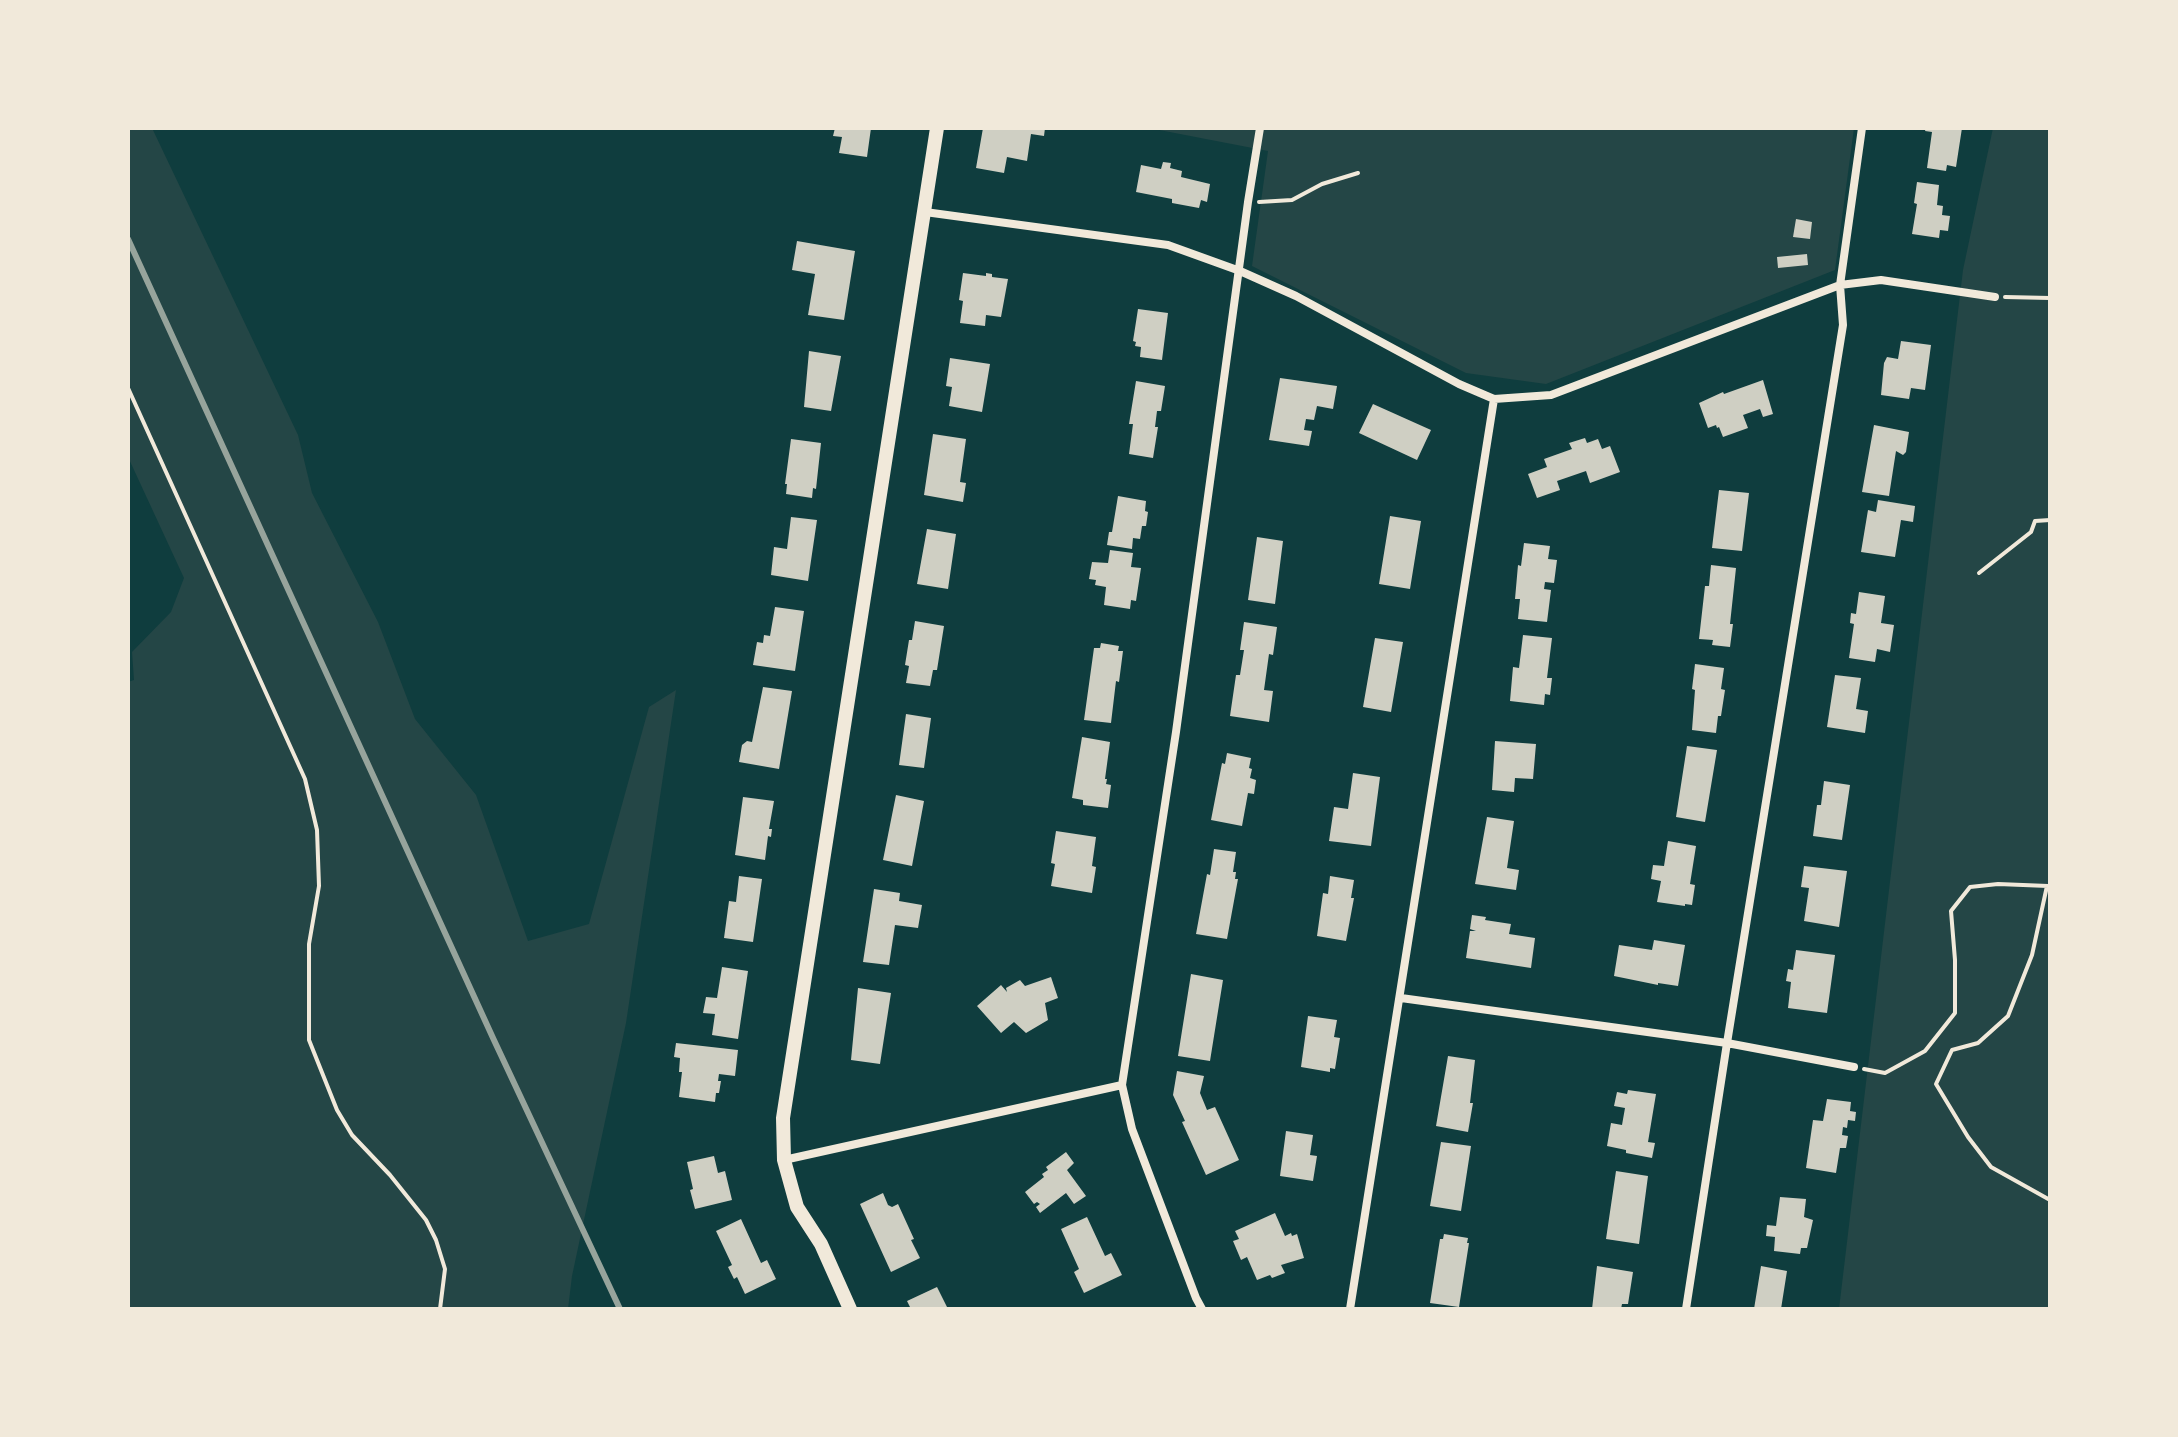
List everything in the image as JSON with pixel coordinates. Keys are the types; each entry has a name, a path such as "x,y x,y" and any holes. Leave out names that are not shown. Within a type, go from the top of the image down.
{"street":[{"path":"850,1309 821,1244 797,1207 784,1160 783,1118 937,128"},
{"path":"1202,1309 1132,1129 1122,1085 1176,732 1260,128"},
{"path":"1686,1309 1843,325 1840,285 1862,128"},
{"path":"925,212 1168,245 1240,271 1296,296 1459,384 1494,399 1551,395 1840,285 1881,280 1995,297"},
{"path":"1350,1309 1494,399"},
{"path":"1401,998 1727,1043 1854,1067"},
{"path":"784,1160 1122,1085"}],"path":[{"path":"1248,202 1292,200 1322,184 1358,173"},
{"path":"1995,297 2050,298"},
{"path":"128,388 305,779 317,830 319,886 309,944 309,1040 337,1110 352,1135 399,1186 426,1220 436,1240 445,1269 440,1309"},
{"path":"1979,573 2031,532 2035,521 2050,520"},
{"path":"1854,1067 1885,1073 1925,1051 1955,1013 1951,911 1970,887 1998,884 2049,886 2032,955 2008,1016 1978,1043 1952,1050 1936,1084 1968,1137 1991,1167 2050,1200"}],"shaded area":[{"path":"128,128 152,128 298,435 312,493 378,622 415,719 476,795 528,941 589,924 649,707 676,690 626,1023 572,1276 568,1309 128,1309 128,682 134,680 132,652 171,612 184,578 128,457"},
{"path":"1149,128 1854,128 1835,270 1546,384 1466,373 1252,266 1268,151"},
{"path":"1993,128 2050,128 2050,1309 1839,1309 1963,270"}],"building":[{"path":"835,128 871,128 867,157 839,153 842,137 833,136"},
{"path":"983,128 1045,128 1044,136 1031,134 1027,161 1007,157 1004,173 976,168"},
{"path":"1926,128 1962,128 1956,167 1947,165 1946,171 1927,168 1932,132 1925,131"},
{"path":"1163,162 1171,163 1170,168 1182,171 1181,177 1210,184 1207,202 1201,200 1199,208 1136,192 1141,165 1161,169"},
{"path":"1917,182 1939,185 1937,205 1943,206 1942,215 1950,216 1948,231 1940,230 1939,238 1912,234"},
{"path":"1796,219 1812,222 1810,239 1793,237"},
{"path":"797,241 855,251 844,320 808,315 815,274 792,270"},
{"path":"1807,254 1808,265 1778,268 1777,257"},
{"path":"963,273 986,276 986,273 1008,279 1001,317 986,315 985,326 960,323"},
{"path":"1138,309 1168,313 1162,360 1140,357 1141,347 1135,346 1136,342 1133,341"},
{"path":"1901,341 1931,345 1925,390 1911,388 1909,399 1881,395 1884,363 1887,357 1898,359"},
{"path":"809,351 841,356 831,411 804,407"},
{"path":"950,358 990,364 982,412 949,406 952,387 946,386"},
{"path":"1280,378 1337,386 1333,409 1317,406 1314,420 1306,419 1304,430 1312,431 1309,446 1269,440"},
{"path":"1763,380 1773,414 1763,417 1760,409 1743,415 1748,428 1723,437 1716,425 1708,428 1699,403"},
{"path":"1136,381 1165,386 1161,411 1157,411 1153,458 1129,454 1133,424 1129,424"},
{"path":"1373,404 1431,430 1417,460 1359,433"},
{"path":"1874,425 1909,432 1906,452 1903,455 1896,451 1889,496 1862,492"},
{"path":"933,434 966,439 960,482 966,483 963,502 924,495"},
{"path":"1585,438 1587,443 1598,439 1602,449 1610,446 1620,472 1590,483 1586,471 1557,481 1560,490 1537,498 1528,474 1547,467 1544,459 1572,449 1569,443"},
{"path":"791,439 821,443 816,489 813,488 812,498 786,494"},
{"path":"1719,490 1749,493 1742,551 1712,548"},
{"path":"1118,496 1146,501 1146,526 1142,526 1140,539 1133,538 1132,549 1107,545"},
{"path":"1878,500 1915,506 1913,522 1901,520 1895,557 1861,552 1868,510 1876,512"},
{"path":"1390,516 1421,521 1410,589 1379,584"},
{"path":"791,517 817,520 808,581 771,575 774,547 787,549"},
{"path":"927,529 956,534 948,589 917,584"},
{"path":"1257,537 1283,541 1275,604 1248,600"},
{"path":"1524,543 1550,546 1548,559 1557,560 1554,583 1545,582 1544,589 1551,590 1547,622 1518,619 1520,599 1515,599 1518,565 1521,566"},
{"path":"1110,550 1133,553 1131,567 1141,568 1136,601 1131,600 1130,609 1104,605 1106,587 1095,585 1096,580 1089,579 1092,562 1108,563"},
{"path":"1711,565 1736,568 1730,647 1712,645 1713,640 1699,639 1705,586 1709,586"},
{"path":"1859,592 1885,596 1881,623 1894,625 1890,652 1877,649 1875,662 1849,658 1854,624 1850,623 1851,613 1856,614"},
{"path":"775,607 804,611 795,671 753,665 757,642 763,643 764,635 770,636"},
{"path":"915,621 944,626 937,670 933,670 930,686 906,683 909,666 905,665"},
{"path":"1244,622 1277,627 1264,690 1273,691 1269,722 1230,716 1236,675 1240,675 1244,650 1240,650"},
{"path":"1523,635 1552,638 1547,678 1552,678 1550,695 1545,694 1544,705 1510,701 1513,667 1519,668"},
{"path":"1375,638 1403,642 1391,712 1363,707"},
{"path":"1101,643 1119,646 1118,651 1123,651 1111,723 1084,720 1094,648 1100,648"},
{"path":"1695,664 1724,668 1721,689 1725,690 1716,733 1692,730"},
{"path":"1835,675 1861,678 1856,709 1868,711 1865,733 1827,727"},
{"path":"763,687 792,691 779,769 739,762 742,745 752,742"},
{"path":"906,714 931,718 924,768 899,765"},
{"path":"1082,737 1110,742 1105,779 1106,784 1111,785 1108,808 1083,805 1083,800 1072,798"},
{"path":"1495,741 1536,744 1533,779 1515,778 1514,792 1492,790"},
{"path":"1687,746 1717,750 1705,822 1676,817"},
{"path":"1227,753 1251,758 1250,778 1256,780 1254,794 1248,793 1242,826 1211,820 1222,763 1225,764"},
{"path":"1353,773 1380,777 1371,846 1329,841 1334,807 1348,809"},
{"path":"1824,781 1850,785 1842,840 1813,836"},
{"path":"896,795 924,801 912,866 883,860"},
{"path":"743,797 774,801 769,829 772,829 771,837 768,836 765,860 735,855"},
{"path":"1487,817 1514,821 1507,868 1519,870 1516,890 1475,884"},
{"path":"1056,831 1096,837 1092,893 1051,886"},
{"path":"1668,841 1696,846 1690,884 1695,885 1692,905 1657,902 1661,881 1651,879 1653,865 1664,866"},
{"path":"1214,849 1236,852 1233,872 1236,872 1235,879 1238,879 1227,939 1196,934"},
{"path":"1804,866 1847,871 1839,927 1804,921 1809,888 1801,887"},
{"path":"739,876 762,879 753,942 724,938 729,901 736,902"},
{"path":"1330,876 1354,880 1346,941 1317,936 1323,893 1328,894"},
{"path":"874,889 900,893 899,901 922,905 918,928 895,925 889,965 863,962"},
{"path":"1472,915 1511,924 1509,934 1535,938 1531,968 1466,958 1470,931 1476,931 1470,929"},
{"path":"1654,940 1685,945 1678,986 1614,976 1619,945 1652,950"},
{"path":"1796,950 1835,955 1827,1013 1788,1008 1791,982 1786,981 1788,969 1793,970"},
{"path":"722,967 748,971 738,1039 712,1035 715,1014 703,1013 706,997 717,998"},
{"path":"1191,974 1223,980 1210,1061 1178,1056"},
{"path":"1051,977 1058,998 1045,1003 1048,1020 1026,1033 1014,1022 1001,1033 977,1006 1001,985 1007,992 1006,988 1020,980 1025,986"},
{"path":"858,988 891,993 880,1064 851,1060"},
{"path":"1308,1016 1337,1020 1334,1037 1340,1038 1335,1069 1330,1068 1330,1072 1301,1067"},
{"path":"676,1043 738,1050 735,1076 719,1074 718,1081 721,1081 715,1102 679,1097 682,1072 679,1072 680,1058 674,1057"},
{"path":"1448,1056 1475,1060 1468,1132 1436,1126"},
{"path":"1177,1071 1204,1076 1200,1093 1207,1110 1215,1107 1239,1160 1206,1175 1173,1095"},
{"path":"1628,1090 1656,1094 1648,1142 1655,1143 1652,1158 1607,1146 1611,1123 1622,1125 1625,1108 1614,1106 1617,1092 1627,1094"},
{"path":"1827,1099 1851,1102 1850,1111 1856,1112 1855,1121 1848,1120 1847,1128 1843,1127 1842,1135 1848,1136 1846,1148 1840,1148 1836,1173 1806,1168 1813,1120 1823,1121"},
{"path":"1286,1131 1313,1135 1310,1155 1317,1156 1313,1181 1280,1176"},
{"path":"1441,1142 1471,1146 1461,1211 1430,1206"},
{"path":"1066,1152 1074,1163 1067,1170 1086,1196 1074,1204 1066,1193 1040,1213 1036,1207 1040,1204 1034,1204 1025,1192 1044,1177 1042,1174 1048,1170 1046,1167"},
{"path":"714,1156 718,1173 725,1171 732,1200 695,1209 687,1162"},
{"path":"1616,1171 1648,1176 1639,1244 1606,1239"},
{"path":"883,1193 888,1205 898,1204 920,1258 891,1272 860,1204"},
{"path":"1780,1197 1806,1199 1804,1217 1813,1220 1807,1248 1801,1248 1800,1254 1774,1251 1775,1237 1766,1236 1767,1225 1776,1226"},
{"path":"1275,1213 1285,1236 1297,1234 1304,1258 1281,1265 1285,1273 1257,1280 1247,1257 1241,1260 1233,1241 1239,1239 1235,1231"},
{"path":"1087,1217 1105,1256 1111,1253 1122,1275 1084,1293 1074,1272 1079,1269 1061,1229"},
{"path":"741,1219 761,1263 767,1260 776,1279 745,1294 728,1267 732,1265 716,1231"},
{"path":"1444,1234 1468,1238 1459,1307 1430,1303 1440,1239"},
{"path":"1597,1266 1633,1272 1628,1304 1622,1304 1621,1309 1592,1309"},
{"path":"1761,1266 1787,1271 1781,1309 1754,1309"},
{"path":"937,1287 948,1309 911,1309 907,1301"}],"railway":[{"path":"128,239 620,1309"}]}
